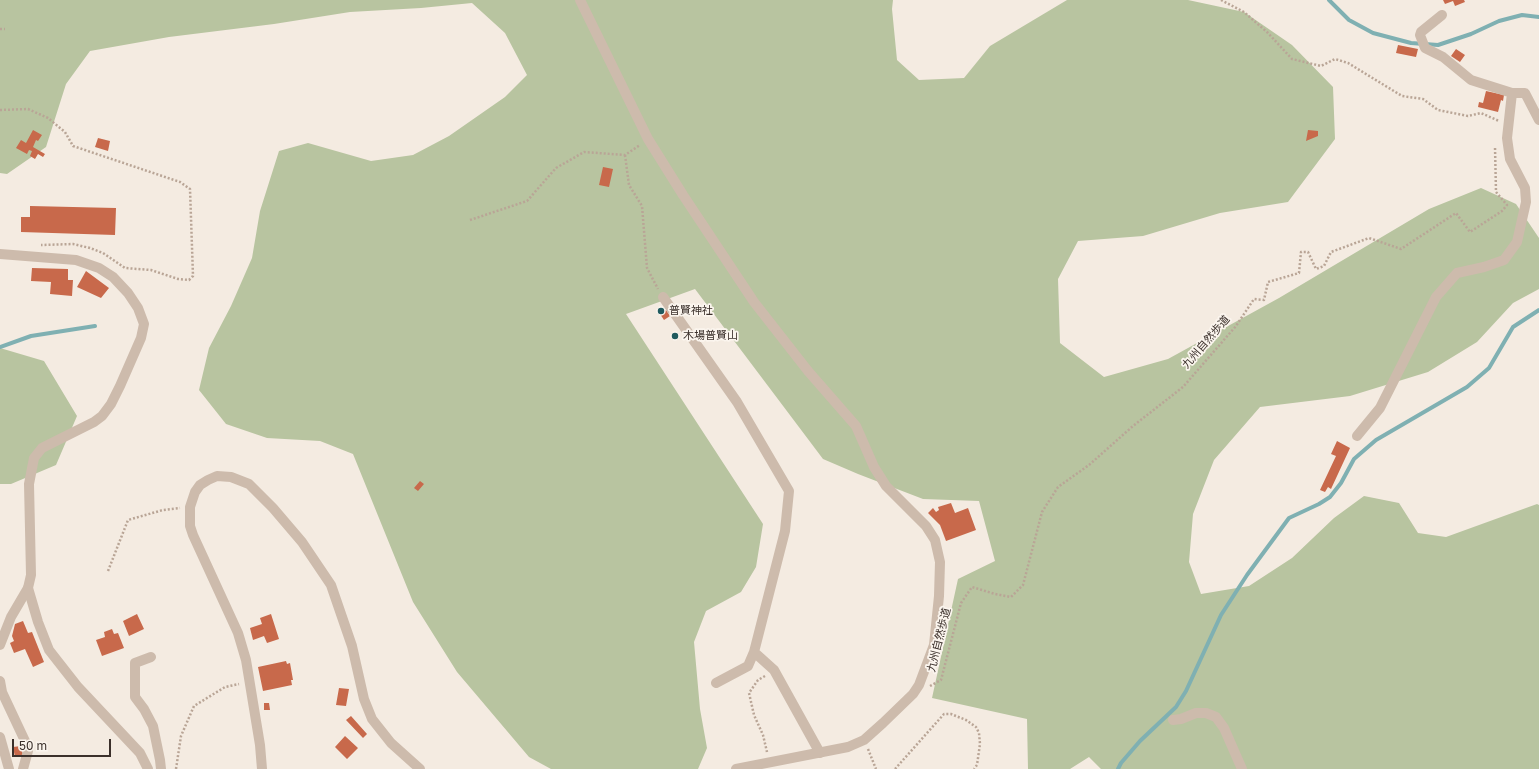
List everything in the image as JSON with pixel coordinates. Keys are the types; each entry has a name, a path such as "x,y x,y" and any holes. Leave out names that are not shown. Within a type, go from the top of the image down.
{"street":[{"path":"580,0 648,139 683,195 754,302 808,371 856,426 874,467 886,486 926,526 935,540 940,562 939,596 934,645 919,685 913,694 864,740 848,747 736,769"},
{"path":"1442,15 1421,32 1423,43 1471,80 1512,93 1525,93 1539,120"},
{"path":"1358,436 1380,408 1436,298 1457,273 1484,267 1504,260 1517,242 1526,202 1525,188 1510,159 1507,138 1512,93"},
{"path":"1498,123 1508,128"},
{"path":"0,254 76,260 99,268 113,277 128,293 138,308 144,324 141,338 120,386 111,404 102,416 94,422 42,448 34,458 29,484 31,575 28,588 10,617 0,646"},
{"path":"663,297 737,402 789,491 785,531 754,652 748,666 716,683"},
{"path":"262,769 260,745 246,660 238,633 193,535 190,516 190,507 195,492 200,485 208,480 224,476 241,480 249,484 273,508 302,542 331,585 352,646 364,699 372,719 391,743 420,769"},
{"path":"28,588 38,622 49,650 78,687 140,753 148,769"},
{"path":"754,652 774,670 820,753"},
{"path":"151,657 135,663 135,696 153,726 161,769"},
{"path":"0,681 2,692 25,740 28,752 23,769"},
{"path":"1172,720 1181,719 1196,713 1206,713 1216,717 1224,728 1242,769"},
{"path":"0,737 9,769"}],"path":[{"path":"1221,0 1244,12 1268,33 1292,58 1321,66 1335,60 1348,63 1402,96 1423,99 1438,110 1468,116 1481,113 1498,123"},
{"path":"0,29 4,30"},
{"path":"0,110 28,109 48,118 65,132 73,146 180,182 190,189 193,276 189,280 178,279 151,270 125,268 103,253 73,244 36,245"},
{"path":"470,220 527,201 556,168 584,152 625,155 648,139"},
{"name":"九州自然歩道","path":"919,685 932,686 941,680 961,603 972,587 1011,597 1023,585 1042,512 1058,487 1089,465 1133,426 1183,387 1236,326 1254,299 1264,300 1268,282 1299,273 1301,252 1308,252 1316,268 1324,266 1331,252 1369,238 1401,250 1456,214 1470,232 1502,211 1507,204 1496,192 1496,145"},
{"path":"625,155 629,185 642,206 646,268 663,297"},
{"path":"108,571 128,520 163,510 190,507"},
{"path":"769,762 763,736 754,714 749,693 758,680 774,670"},
{"path":"176,769 181,736 194,706 225,687 249,681"},
{"path":"895,769 944,714 951,714 966,720 976,727 979,733 980,744 977,765 974,769"},
{"path":"864,740 876,769"}],"green space":[{"path":"0,0 893,0 892,9 897,60 919,80 964,78 990,46 1067,0 1188,0 1244,12 1292,45 1333,87 1335,139 1288,202 1220,213 1143,236 1078,241 1058,279 1060,343 1104,377 1168,359 1279,298 1429,209 1481,188 1516,204 1539,238 1539,289 1513,303 1477,342 1428,372 1350,396 1260,407 1214,460 1193,514 1189,562 1201,594 1249,586 1292,558 1334,518 1364,496 1399,503 1418,533 1446,537 1537,504 1539,505 1539,769 1101,769 1089,757 1070,769 1028,769 1027,719 932,698 958,579 995,561 979,501 923,499 823,459 695,289 626,314 763,524 756,567 741,592 706,611 694,642 700,709 707,748 698,769 551,769 529,757 457,672 413,602 353,454 320,441 267,438 226,424 199,390 209,348 231,306 252,258 260,211 279,151 308,143 371,161 413,155 449,136 505,97 527,75 505,33 472,3 421,8 350,12 274,24 169,37 90,51 66,84 46,147 7,174 0,173"},
{"path":"0,348 44,361 77,416 56,465 11,484 0,484"}],"building":[{"path":"1443,0 1464,0 1465,2 1455,6 1453,1 1445,4"},
{"path":"1398,45 1418,49 1416,57 1396,53"},
{"path":"1456,49 1465,55 1460,62 1451,56"},
{"path":"1486,91 1504,95 1498,112 1478,107 1479,102 1483,103"},
{"path":"33,130 42,135 38,141 36,140 33,147 45,154 43,157 38,154 35,159 30,156 32,151 29,150 27,154 16,148 21,140 26,143"},
{"path":"1308,130 1318,131 1318,136 1306,141"},
{"path":"98,138 110,141 108,151 95,147"},
{"path":"603,167 613,169 609,187 599,185"},
{"path":"30,206 116,208 115,235 21,232 21,217 30,217"},
{"path":"32,268 68,269 68,280 73,280 72,296 50,294 51,282 31,281"},
{"path":"86,271 109,288 101,298 77,287"},
{"path":"666,310 670,316 664,320 660,314"},
{"path":"1337,441 1350,448 1331,489 1328,487 1325,492 1320,490 1336,456 1331,454"},
{"path":"420,481 424,484 418,491 414,488"},
{"path":"951,503 955,513 968,508 976,530 946,541 940,525 928,513 933,508 936,512 939,510 938,507"},
{"path":"137,614 144,629 129,636 123,621"},
{"path":"271,614 279,639 267,643 264,636 253,640 250,628 262,624 260,618"},
{"path":"23,621 28,633 32,632 44,662 33,667 25,649 14,653 10,643 14,641 12,636 15,624"},
{"path":"112,629 114,634 118,633 124,648 102,656 96,640 105,637 104,632"},
{"path":"286,661 287,664 290,663 293,680 291,680 292,685 263,691 258,667"},
{"path":"339,688 349,689 346,706 336,705"},
{"path":"264,703 269,703 270,710 264,710"},
{"path":"351,716 367,734 363,738 346,720"},
{"path":"345,736 358,748 347,759 335,747"},
{"path":"21,746 23,755 15,757 13,747"}],"waterway":[{"path":"1329,0 1349,20 1373,33 1411,43 1438,45 1471,34 1499,21 1522,15 1539,17"},
{"path":"1118,769 1121,763 1140,741 1176,707 1186,691 1221,615 1247,575 1289,518 1319,504 1330,497 1341,483 1354,459 1376,440 1467,387 1489,368 1513,327 1539,310"},
{"path":"0,347 31,336 95,326"}],"place":[{"name":"普賢神社","path":"661,311"},
{"name":"木場普賢山","path":"675,336"}]}
